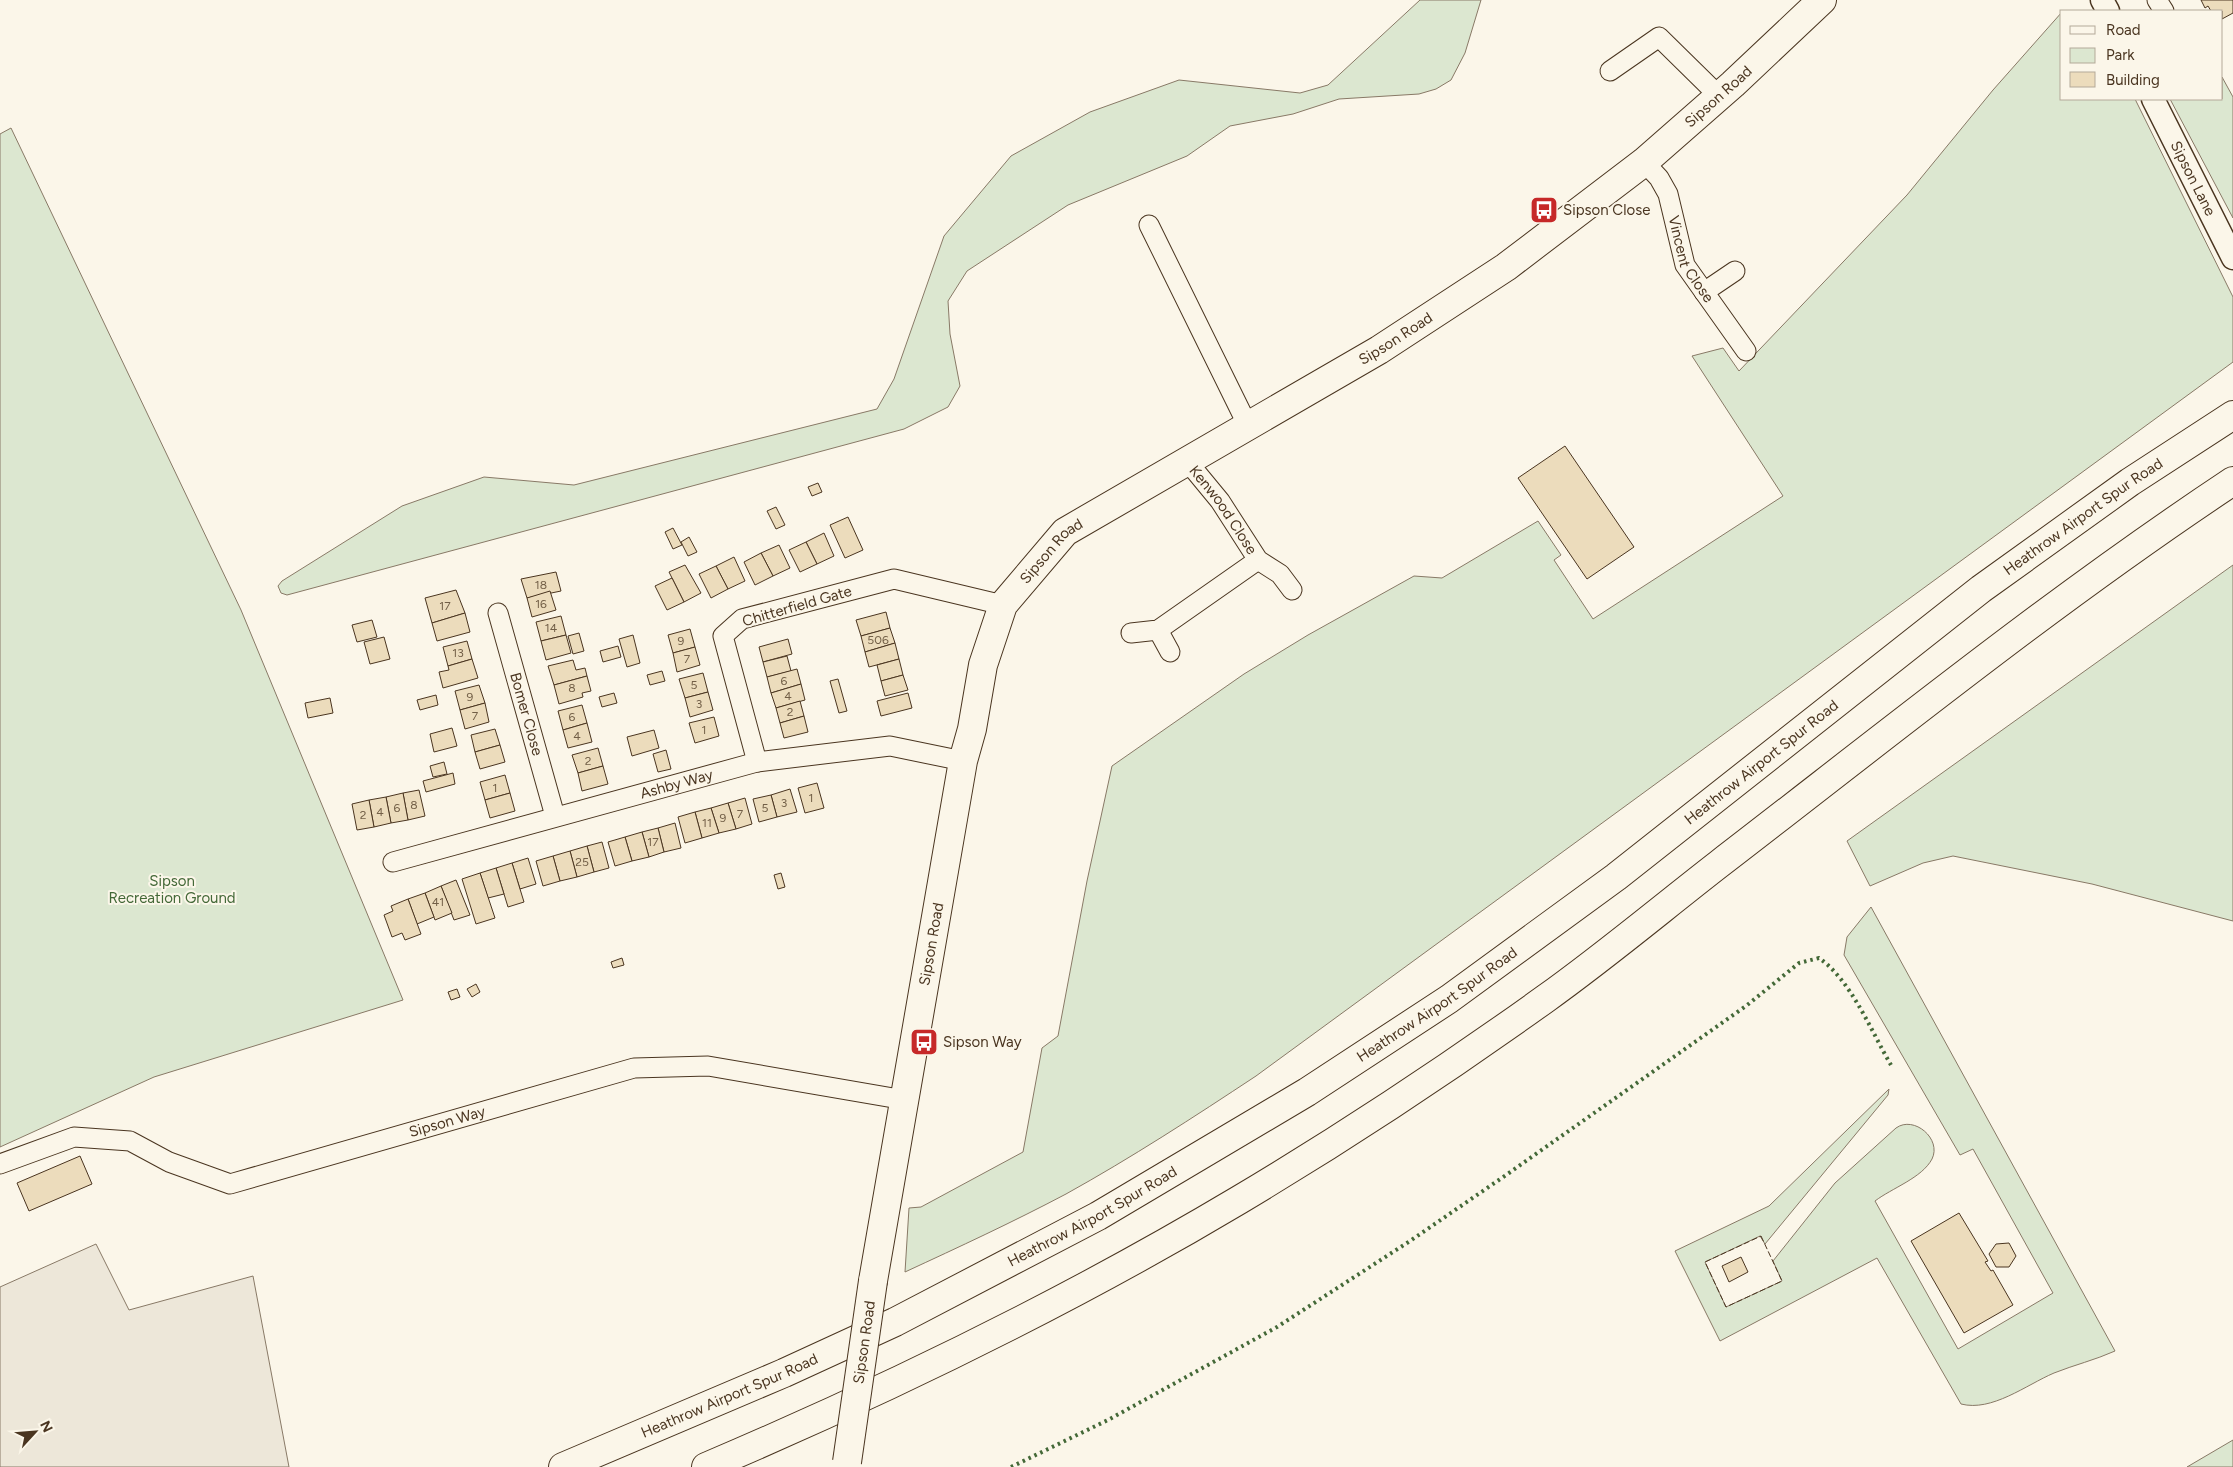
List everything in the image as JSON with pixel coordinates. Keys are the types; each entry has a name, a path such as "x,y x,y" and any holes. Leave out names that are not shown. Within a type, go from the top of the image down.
{"main road":[{"name":"Sipson Road","path":"847,1465 874,1281 963,761 972,729 982,666 1003,605 1065,532 1379,350 1490,277 1644,162 1719,96 1814,2"},
{"name":"Heathrow Airport Spur Road","path":"563,1467 784,1373 895,1322 1098,1216 1307,1092 1449,999 1584,901 1981,589 2130,482 2233,415"},
{"path":"706,1467 807,1424 931,1366 1089,1284 1238,1201 1387,1106 1547,997 1951,684 2162,528 2233,481"}],"street":[{"path":"1610,71 1659,36 1719,96"},
{"name":"Sipson Lane","path":"2154,100 2233,258"},
{"name":"Vincent Close","path":"1644,162 1659,178 1668,194 1685,265 1746,351"},
{"path":"1149,225 1248,426"},
{"path":"1704,292 1735,271"},
{"name":"Kenwood Close","path":"1187,461 1220,501 1258,560 1280,574 1292,590"},
{"name":"Kenwood Close","path":"1131,633 1158,630 1258,560"},
{"name":"Chitterfield Gate","path":"758,762 723,636 742,619 894,580 1003,605"},
{"name":"Bomer Close","path":"498,613 555,816"},
{"path":"1158,630 1170,652"},
{"name":"Ashby Way","path":"393,862 555,816 758,762 890,746 963,761"},
{"name":"Sipson Way","path":"0,1164 74,1137 130,1141 169,1162 230,1184 634,1068 708,1066 905,1100"}],"green space":[{"path":"1420,0 1481,0 1465,53 1451,80 1436,89 1419,94 1339,99 1293,114 1230,126 1187,156 1068,205 967,271 948,301 950,334 960,386 948,407 904,429 287,595 281,593 278,586 282,581 402,506 484,477 574,485 877,409 894,379 944,236 1011,156 1090,112 1179,80 1300,93 1328,85"},
{"path":"2060,14 2060,100 2135,100 2233,297 2233,362 1256,1076 1138,1152 1066,1194 905,1272 909,1208 921,1207 1023,1152 1042,1048 1058,1036 1087,881 1112,766 1244,674 1308,635 1414,576 1442,578 1538,521 1561,555 1554,560 1593,619 1783,496 1692,356 1723,348 1739,371 1907,195 1993,90"},
{"path":"2223,79 2233,97 2233,218 2171,100 2223,100"},
{"name":"Sipson Recreation Ground","path":"11,128 241,610 403,1000 154,1077 0,1147 0,134"},
{"path":"2233,565 2233,921 2092,884 1953,856 1923,863 1870,886 1847,841"},
{"path":"1871,907 2115,1351 2054,1373 2009,1396 1985,1404 1961,1404 1877,1258 1720,1341 1675,1251 1769,1206 1889,1089 1888,1095 1765,1244 1760,1236 1705,1262 1726,1307 1782,1281 1773,1261 1835,1183 1896,1128 1903,1125 1911,1125 1925,1131 1933,1144 1932,1159 1921,1172 1875,1201 1958,1349 2053,1293 1973,1149 1960,1155 1844,955 1847,937"},
{"path":"2233,1440 2233,1467 2187,1467"}],"shaded area":[{"path":"96,1244 129,1310 253,1276 289,1467 0,1467 0,1287"}],"building":[{"path":"2201,0 2233,0 2233,13 2223,18 2223,10 2210,10 2208,6 2205,8"},
{"path":"1565,446 1634,547 1587,579 1518,478"},
{"path":"818,483 822,492 812,496 808,487"},
{"path":"776,507 785,525 776,529 767,511"},
{"path":"848,517 863,550 845,558 830,525"},
{"path":"673,528 682,545 673,549 665,532"},
{"path":"824,533 834,556 817,564 806,542"},
{"path":"689,537 697,552 688,556 681,542"},
{"path":"806,542 817,564 800,572 789,550"},
{"path":"779,545 790,568 773,576 761,553"},
{"path":"761,553 773,576 755,585 744,562"},
{"path":"734,557 745,581 728,589 716,566"},
{"path":"685,565 701,593 684,602 669,572"},
{"path":"716,566 728,589 711,598 699,574"},
{"path":"556,572 561,591 527,598 521,579"},
{"path":"672,578 684,602 667,610 655,586"},
{"path":"456,590 465,613 432,623 425,598"},
{"path":"550,591 556,610 532,617 527,598"},
{"path":"886,612 890,628 861,636 856,620"},
{"path":"465,613 470,632 437,641 432,623"},
{"path":"561,616 566,635 541,641 536,622"},
{"path":"372,620 377,637 357,642 352,625"},
{"path":"890,628 895,643 865,652 861,636"},
{"path":"690,629 695,647 673,653 668,635"},
{"path":"579,633 584,651 573,654 568,636"},
{"path":"566,635 571,653 546,660 541,641"},
{"path":"633,635 640,663 627,667 619,639"},
{"path":"384,637 390,659 370,664 364,642"},
{"path":"788,639 792,654 763,662 759,647"},
{"path":"467,641 472,659 448,666 443,647"},
{"path":"895,643 899,659 869,667 865,652"},
{"path":"618,646 621,657 603,662 600,651"},
{"path":"695,647 700,665 677,672 673,653"},
{"path":"787,656 791,671 767,677 763,662"},
{"path":"472,659 478,678 443,688 439,672 449,670 448,666"},
{"path":"899,659 903,675 881,681 877,665"},
{"path":"573,660 576,670 585,668 587,676 554,685 548,666"},
{"path":"797,669 801,684 771,693 767,677"},
{"path":"662,671 665,681 650,685 647,675"},
{"path":"703,673 708,692 685,698 679,679"},
{"path":"903,675 908,690 885,696 881,681"},
{"path":"587,676 591,691 582,693 583,697 559,704 554,685"},
{"path":"838,679 847,711 839,713 830,681"},
{"path":"801,684 805,700 776,708 771,693"},
{"path":"479,685 485,703 460,710 455,691"},
{"path":"708,692 713,710 690,717 685,698"},
{"path":"614,693 617,703 602,707 599,697"},
{"path":"908,693 912,708 881,716 877,701"},
{"path":"436,695 438,705 420,710 417,700"},
{"path":"330,698 333,713 308,718 305,703"},
{"path":"800,701 804,716 780,723 776,708"},
{"path":"485,703 489,722 465,729 460,710"},
{"path":"582,705 587,723 563,730 558,711"},
{"path":"804,716 808,732 784,738 780,723"},
{"path":"714,717 719,736 695,743 689,723"},
{"path":"587,723 592,742 568,748 563,730"},
{"path":"452,728 457,746 434,752 430,734"},
{"path":"495,729 500,745 475,752 471,735"},
{"path":"654,730 659,748 632,756 627,737"},
{"path":"500,745 505,762 480,769 475,752"},
{"path":"598,748 603,766 578,773 572,755"},
{"path":"666,750 671,769 658,772 653,754"},
{"path":"444,762 447,774 433,777 430,766"},
{"path":"603,766 608,784 582,791 578,773"},
{"path":"453,773 455,784 426,792 423,781"},
{"path":"505,775 510,793 485,800 480,782"},
{"path":"817,783 824,808 805,813 798,788"},
{"path":"790,789 797,812 777,817 771,795"},
{"path":"419,790 425,816 408,820 403,793"},
{"path":"403,793 408,820 391,823 386,797"},
{"path":"510,793 515,811 490,818 485,800"},
{"path":"771,795 777,817 759,822 753,799"},
{"path":"386,797 391,823 374,827 369,800"},
{"path":"745,798 752,824 736,829 728,803"},
{"path":"369,800 374,827 357,830 352,804"},
{"path":"728,803 736,829 719,833 711,808"},
{"path":"711,808 719,833 702,838 695,812"},
{"path":"695,812 702,838 685,843 678,817"},
{"path":"675,823 681,848 664,852 658,828"},
{"path":"658,828 664,852 649,857 642,832"},
{"path":"642,832 649,857 632,861 625,837"},
{"path":"625,837 632,861 615,866 608,842"},
{"path":"602,842 609,868 594,872 587,846"},
{"path":"587,846 594,872 577,877 570,851"},
{"path":"570,851 577,877 560,881 553,856"},
{"path":"553,856 560,881 543,886 536,861"},
{"path":"528,858 536,884 520,889 512,863"},
{"path":"512,863 524,902 508,907 496,868"},
{"path":"496,868 504,894 488,898 480,873"},
{"path":"480,873 495,918 476,924 462,879"},
{"path":"781,873 785,887 778,889 774,875"},
{"path":"456,880 470,915 454,920 441,886"},
{"path":"441,886 452,913 435,920 425,893"},
{"path":"425,893 434,917 417,924 408,899"},
{"path":"408,899 421,934 405,940 402,933 392,937 384,915 393,911 391,906"},
{"path":"622,958 624,965 613,968 611,962"},
{"path":"476,984 480,992 472,997 467,989"},
{"path":"457,989 460,997 451,1000 448,992"},
{"path":"80,1156 92,1184 29,1211 17,1183"},
{"path":"1959,1213 1988,1261 1985,1262 1991,1271 1993,1270 2013,1305 1964,1333 1911,1241"},
{"path":"2009,1243 2016,1256 2009,1267 1996,1267 1989,1254 1996,1244"},
{"path":"1741,1257 1748,1272 1729,1282 1722,1266"}],"hedge":[{"path":"1011,1467 1108,1420 1277,1327 1410,1241 1509,1173 1746,1006 1799,963 1819,958 1841,979 1860,1007 1891,1065"}],"fence":[{"path":"1761,1236 1782,1281 1726,1307 1705,1262 1761,1236"}],"place":[{"name":"Sipson Close","path":"1544,210"},
{"name":"Sipson Way","path":"924,1042"}]}
